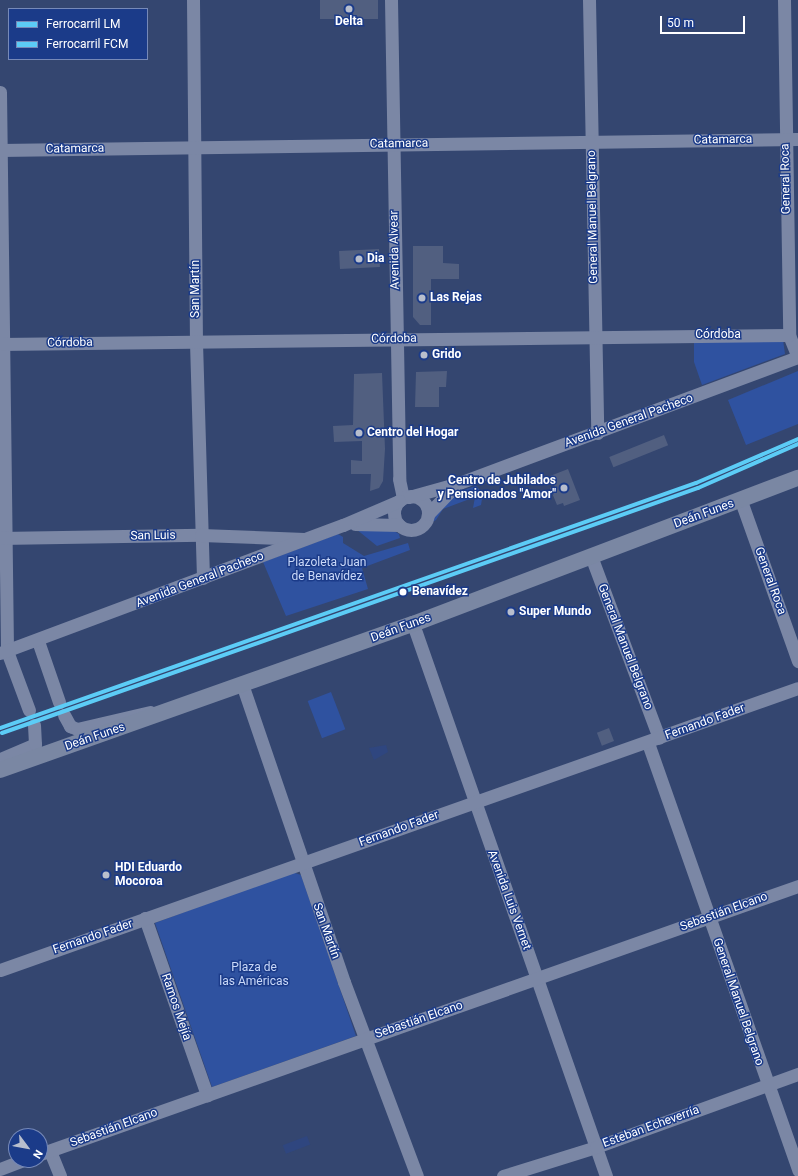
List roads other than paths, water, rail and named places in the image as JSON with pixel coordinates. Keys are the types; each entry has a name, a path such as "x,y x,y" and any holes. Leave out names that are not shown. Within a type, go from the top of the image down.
{"main road":[{"name":"Deán Funes","path":"0,770 413,624 741,501 798,478"}],"street":[{"name":"San Martín","path":"193,0 196,342 203,578"},
{"name":"Avenida Alvear","path":"391,0 399,479 404,499"},
{"name":"General Manuel Belgrano","path":"589,0 597,433"},
{"name":"General Roca","path":"784,0 792,139 789,335 798,357"},
{"path":"0,92 4,652 29,710"},
{"name":"Catamarca","path":"1,150 792,139"},
{"name":"Córdoba","path":"1,344 595,335 789,335"},
{"name":"Avenida General Pacheco","path":"4,652 38,641 343,526 404,499 459,483 597,433 798,357"},
{"name":"Avenida General Pacheco","path":"428,514 459,483"},
{"path":"343,526 398,525 415,530 424,524 428,514 424,503 404,499 394,516 398,525"},
{"name":"General Roca","path":"741,501 798,660"},
{"name":"San Luis","path":"3,538 201,535 306,540"},
{"name":"General Manuel Belgrano","path":"591,556 653,741 708,917 798,1170"},
{"name":"Avenida Luis Vernet","path":"413,624 606,1176"},
{"path":"38,641 59,702"},
{"name":"San Martín","path":"242,684 302,864 364,1039 417,1176"},
{"name":"Fernando Fader","path":"0,970 474,802 653,741 798,688"},
{"path":"64,715 70,726 77,729 146,711 154,716"},
{"path":"0,759 35,744 34,725"},
{"name":"Sebastián Elcano","path":"48,1152 364,1039 537,980 708,917 798,886"},
{"name":"Ramos Mejía","path":"146,918 206,1095"},
{"name":"Esteban Echeverría","path":"503,1176 596,1147 798,1074"},
{"path":"48,1158 60,1176"}],"rail line":[{"name":"LM","path":"0,728 696,483 798,439"},
{"name":"FCM","path":"2,733 698,488 798,444"}],"place":[{"name":"Delta","path":"349,9"},
{"name":"Dia","path":"359,259"},
{"name":"Las Rejas","path":"422,298"},
{"name":"Grido","path":"424,355"},
{"name":"Centro del Hogar","path":"359,433"},
{"name":"Centro de Jubilados y Pensionados \"Amor\"","path":"564,488"},
{"name":"Benavídez","path":"403,592"},
{"name":"Super Mundo","path":"511,612"},
{"name":"HDI Eduardo Mocoroa","path":"106,875"}],"park label":[{"name":"Plazoleta Juan de Benavídez","path":"327,570"},
{"name":"Plaza de las Américas","path":"254,975"}]}
